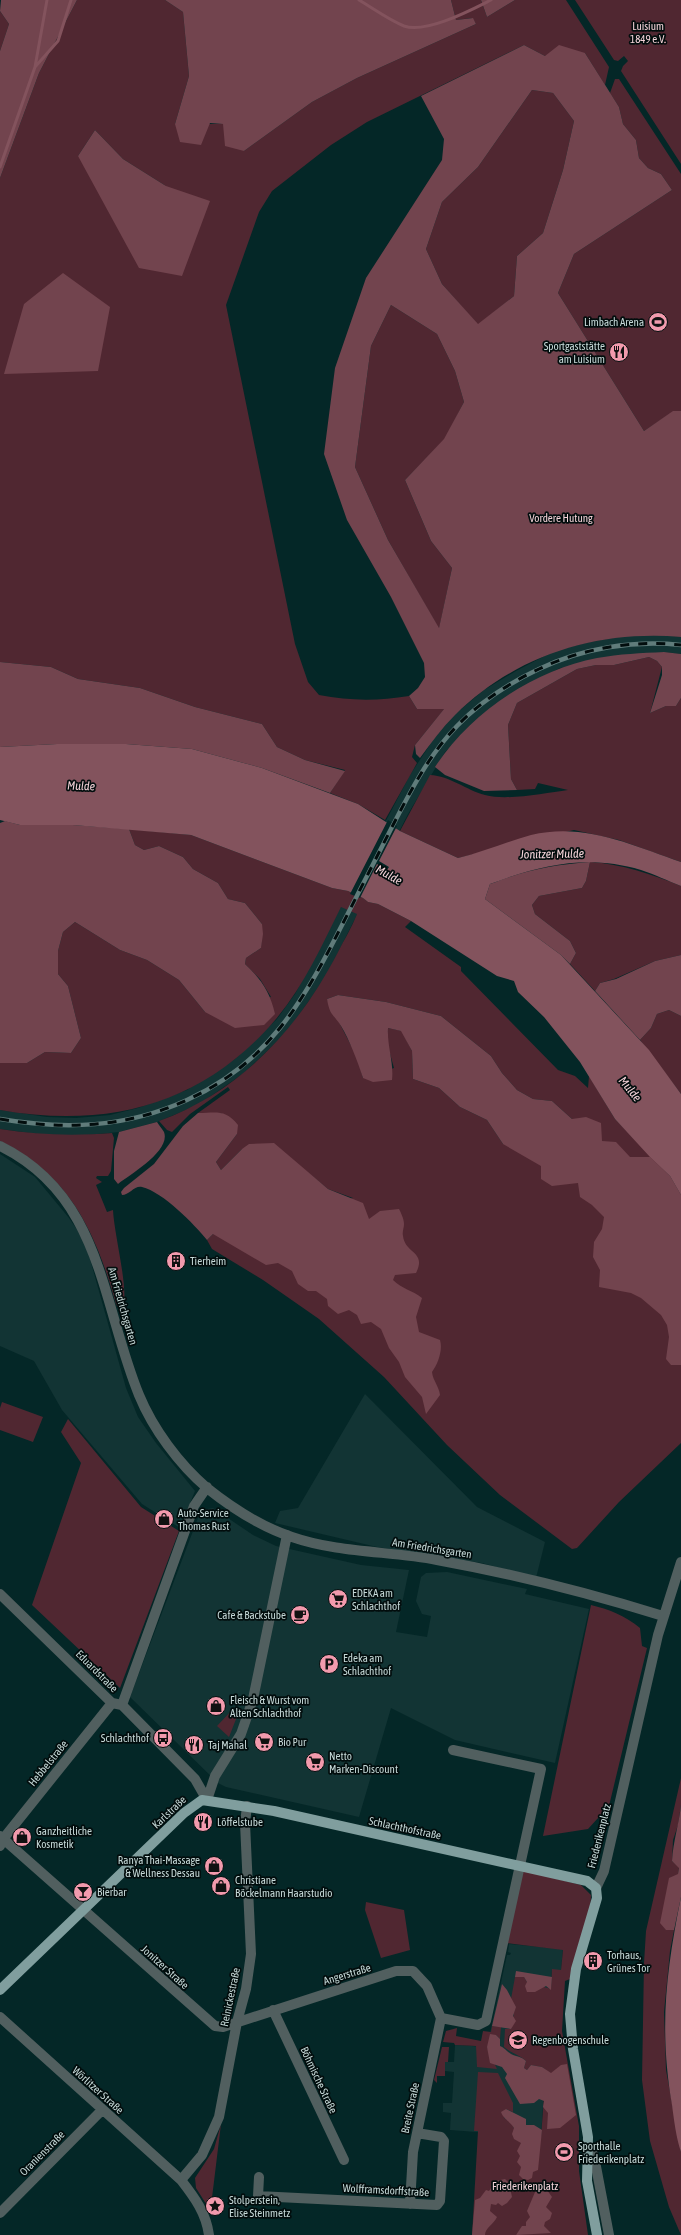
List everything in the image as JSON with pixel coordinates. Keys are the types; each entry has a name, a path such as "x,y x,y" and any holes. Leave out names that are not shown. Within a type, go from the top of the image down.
{"main road":[{"name":"Schlachthofstraße","path":"207,1800 274,1810 519,1865 583,1880 596,1888"},
{"name":"Karlstraße","path":"0,1990 191,1806 207,1800"},
{"name":"Friederikenplatz","path":"596,1888 598,1895 596,1905 574,1978 570,2014 572,2038 586,2117 588,2146 587,2181 597,2235"}],"street":[{"name":"Am Friedrichsgarten","path":"0,1146 15,1154 39,1171 64,1198 80,1222 100,1266 124,1352 140,1396 168,1444 191,1472 207,1487 248,1516 287,1535 324,1545 416,1556 495,1571 612,1601 663,1616"},
{"path":"117,1704 194,1506 207,1487"},
{"path":"207,1800 215,1776 241,1734 253,1700 287,1535"},
{"name":"Friederikenplatz","path":"596,1888 604,1871 663,1616 681,1562"},
{"name":"Eduardstraße","path":"0,1594 194,1778 207,1800"},
{"name":"Hebbelstraße","path":"1,1840 117,1704"},
{"path":"441,2018 478,2026 486,2021 541,1769 453,1750"},
{"name":"Reinickestraße","path":"181,2180 202,2155 219,2117 237,2022 246,1989 251,1954 245,1824 247,1806"},
{"name":"Jonitzer Straße","path":"1,1840 83,1910 206,2020 215,2026 223,2027 237,2022"},
{"name":"Angerstraße","path":"237,2022 396,1971 413,1971 427,1986 441,2018"},
{"name":"Böhmische Straße","path":"273,2010 344,2160"},
{"name":"Wörlitzer Straße","path":"0,2017 181,2180 206,2218 209,2235"},
{"name":"Breite Straße","path":"410,2204 413,2152 441,2018"},
{"name":"Oranienstraße","path":"0,2213 102,2110"},
{"name":"Wolfframsdorffstraße","path":"259,2178 258,2196 437,2205 440,2202 444,2141 441,2137 417,2133"},
{"path":"588,2146 594,2156 609,2235"}],"shaded area":[{"path":"662,635 681,637 681,654 664,652 560,668 523,687 494,705 445,752 408,814 325,978 287,1032 244,1073 198,1105 157,1122 119,1132 77,1136 46,1135 0,1129 0,1110 47,1117 76,1118 110,1115 138,1108 187,1090 235,1059 277,1019 295,994 410,775 433,740 454,715 484,690 554,651 590,642 625,636"},
{"path":"0,1154 35,1177 69,1218 82,1237 90,1259 126,1388 138,1417 156,1443 195,1491 180,1528 142,1504 62,1410 34,1361 0,1346"},
{"path":"365,1394 477,1507 545,1542 536,1578 482,1563 377,1547 275,1523 280,1511 298,1508"},
{"path":"213,1508 253,1535 276,1546 361,1565 409,1570 396,1632 427,1637 431,1616 422,1614 416,1601 421,1577 426,1573 447,1572 527,1589 525,1594 589,1609 555,1763 455,1740 391,1708 359,1817 226,1787 218,1783 130,1697 201,1510"},
{"name":"Regenbogenschule","path":"509,1944 563,1949 561,1970 552,1970 541,2137 450,2130 451,2113 443,2112 443,2103 452,2103 454,2072 445,2071 445,2062 454,2062 455,2045 487,2047 507,1955 510,1955 511,1953 508,1952"}],"green space":[{"path":"1,0 77,0 39,73 0,178 0,51 9,24 0,11"},
{"path":"77,0 165,0 183,12 189,76 175,124 223,124 244,151 312,102 357,78 476,24 472,18 456,20 451,0 481,0 487,17 515,0 566,0 609,67 605,85 585,53 545,56 524,45 367,122 331,145 272,191 259,212 226,305 295,644 308,682 319,695 364,700 409,696 417,709 445,708 415,745 412,757 417,763 385,820 358,804 330,793 345,770 305,760 277,747 262,724 195,707 140,688 78,679 51,667 0,662 0,178 39,73","holes":["95,130 123,159 166,186 78,156"]},
{"path":"165,0 451,0 456,20 473,18 476,24 357,78 312,102 244,151 225,146 223,124 210,123 201,145 180,142 175,124 189,76 183,12"},
{"path":"481,0 515,0 487,17"},
{"name":"Luisium 1849 e.V.","path":"575,0 681,0 681,164 621,71 623,66 628,61 624,56 618,61 614,60"},
{"path":"0,11 9,24 0,51"},
{"name":"Vordere Hutung","path":"524,45 545,56 559,45 585,53 619,107 623,124 636,140 639,158 648,168 661,174 672,190 574,254 558,293 644,431 673,411 681,411 681,637 650,636 619,638 589,643 559,651 531,662 504,677 479,694 450,720 420,758 416,754 415,745 444,709 417,709 409,696 418,688 425,677 424,663 391,597 347,520 324,454 335,368 366,278 442,160 444,139 421,96","holes":["532,90 553,93 574,121 563,170 543,233 517,256 514,296 478,324 442,284 426,249 442,202 478,167","391,305 437,334 455,371 464,402 444,439 405,480 431,541 452,568 439,628 388,540 355,467 371,346"]},
{"path":"615,79 619,79 681,174 681,411 673,412 644,431 558,293 574,254 672,190 661,174 648,168 639,158 636,140 623,124 619,107 610,93"},
{"path":"532,90 553,93 574,121 563,170 543,233 517,256 514,296 478,325 442,284 426,249 442,202 478,167"},
{"path":"95,130 123,159 166,186 210,201 182,276 139,268 78,156"},
{"path":"63,273 110,307 98,371 4,374 24,304"},
{"path":"391,305 437,334 455,371 464,402 445,439 405,480 431,541 452,568 439,629 388,540 355,467 371,346"},
{"path":"664,652 681,654 681,698 676,706 666,706 650,713 662,675 662,667 657,661 649,657 614,665 596,665 577,669 517,703 508,725 511,779 517,790 484,791 445,775 435,767 449,747 485,712 527,684 550,672 597,658"},
{"path":"649,657 657,661 662,667 650,713 666,706 676,706 681,698 681,862 619,840 574,830 458,858 400,831 430,775 451,780 478,793 494,797 526,796 568,790 538,783 535,789 517,790 511,779 508,725 517,703 577,669 596,665 614,665"},
{"path":"0,662 51,667 78,679 140,688 195,707 262,724 277,747 305,760 345,771 330,793 262,768 192,749 126,744 57,744 0,747"},
{"path":"5,821 20,825 73,825 129,829 135,845 144,850 159,846 183,857 193,869 218,883 228,899 245,903 262,924 263,934 261,948 246,958 245,964 256,975 268,992 275,1014 264,1025 235,1028 205,1012 179,980 147,960 120,950 75,922 63,932 58,951 58,974 68,986 81,1038 71,1053 45,1052 27,1063 0,1063 0,823"},
{"path":"129,829 191,835 332,888 348,891 368,902 378,904 411,921 405,927 461,967 461,971 558,1070 575,1076 588,1088 589,1076 615,1119 670,1176 681,1195 681,1443 619,1502 577,1548 572,1549 500,1495 447,1445 384,1377 319,1319 263,1280 212,1249 207,1240 213,1234 353,1198 328,1189 306,1171 242,1149 221,1170 216,1162 237,1134 221,1113 198,1113 230,1090 228,1087 190,1114 172,1132 167,1130 159,1121 189,1108 216,1093 265,1054 286,1031 305,1006 322,980 357,914 341,907 304,979 276,1019 248,1048 217,1072 185,1091 151,1104 116,1112 78,1116 40,1115 0,1110 0,1063 27,1063 45,1052 71,1053 81,1038 68,986 58,974 58,951 63,932 75,922 120,950 147,960 179,980 205,1012 271,997 260,979 245,964 246,958 261,948 262,924 245,903 228,899 218,883 193,869 183,857 159,846 144,850 135,845","holes":["338,995 386,1002 441,1016 491,1056 502,1073 517,1090 533,1099 552,1101 572,1119 503,1144 487,1120 460,1107 439,1088 413,1079 412,1051 402,1031 388,1028 387,1043 394,1068 363,1078 358,1059 327,999"]},
{"path":"590,862 636,870 681,886 681,955 655,961 614,979 600,983 595,991 570,964 576,953 570,941 535,914 532,905 539,896 582,888 586,881"},
{"path":"590,862 586,881 582,888 539,896 532,905 535,914 570,941 576,953 570,964 561,955 485,899 490,884 503,879 539,869"},
{"path":"681,955 681,1016 669,1010 657,1014 651,1028 640,1040 595,991 600,983 616,979 655,961"},
{"path":"338,995 386,1002 441,1016 491,1056 502,1073 517,1090 533,1099 552,1101 572,1119 586,1117 601,1123 602,1141 616,1142 630,1157 650,1157 670,1176 681,1195 681,1365 671,1365 666,1359 669,1337 667,1325 661,1315 641,1298 631,1293 599,1287 600,1270 593,1257 594,1242 602,1229 604,1217 592,1205 580,1197 578,1183 552,1186 541,1179 541,1166 503,1144 487,1120 460,1107 439,1088 413,1079 412,1051 401,1031 388,1028 392,1080 373,1082 363,1078 347,1037 329,1008 327,999"},
{"path":"669,1010 681,1016 681,1094 640,1040 651,1028 657,1014"},
{"path":"198,1113 225,1114 238,1125 237,1134 216,1162 221,1170 249,1144 274,1143 328,1189 363,1203 369,1219 380,1211 399,1209 404,1222 403,1234 405,1242 417,1256 419,1266 416,1273 395,1275 393,1280 422,1298 416,1317 419,1332 440,1340 441,1344 439,1357 432,1372 440,1395 426,1414 422,1397 405,1377 399,1362 389,1348 381,1329 371,1322 361,1324 357,1315 349,1310 338,1314 328,1306 327,1299 316,1291 308,1291 298,1284 292,1271 278,1263 266,1265 213,1234 207,1240 178,1209 150,1190 139,1187 125,1195 122,1195 121,1192 124,1188 154,1164 183,1126"},
{"path":"157,1122 164,1132 165,1139 162,1147 140,1168 118,1184 114,1179 114,1151 119,1132"},
{"path":"0,1129 28,1133 56,1134 112,1133 114,1138 111,1171 108,1176 97,1176 96,1178 102,1182 96,1185 107,1212 113,1210 123,1275 123,1308 118,1307 116,1304 99,1253 89,1230 77,1209 62,1189 45,1171 24,1155 0,1141"},
{"path":"2,1402 43,1417 33,1442 0,1430 0,1408"},
{"path":"68,1419 141,1507 179,1531 120,1688 32,1605 81,1463 61,1432"},
{"path":"591,1605 617,1614 635,1624 640,1628 642,1646 647,1648 609,1806 588,1829 543,1836"},
{"path":"233,1709 240,1709 229,1737 217,1726"},
{"path":"681,1778 681,1805 678,1825 673,1840 672,1861 679,1867 674,1930 670,1951 664,2012 666,2070 681,2152 681,2235 669,2207 650,2141 642,2080 646,1931"},
{"path":"681,1805 681,1897 674,1930 666,1930 660,1923 669,1878 678,1874 679,1868 672,1861"},
{"name":"Friederikenplatz","path":"525,1871 581,1885 591,1895 588,1916 570,1979 565,1981 562,2031 579,2126 579,2171 588,2235 472,2235 478,2131 474,2131 478,2072 498,2073 513,2103 513,2112 506,2109 504,2118 511,2122 514,2128 541,2137 546,2070 542,2067 531,2065 527,2070 524,2068 526,2061 504,2047 505,2029 511,2029 515,2007 511,1999 515,1977 524,1977 527,1982 551,1989 552,1969 561,1970 563,1950 506,1943 523,1872"},
{"path":"366,1902 404,1910 410,1950 381,1958 365,1910"},
{"path":"516,1971 552,1977 551,1990 546,1986 535,1992 527,1992 525,1986 527,1982 524,1977 515,1977"},
{"path":"502,1984 516,2007 513,2016 516,2021 511,2029 492,2026"},
{"path":"492,2026 501,2027 500,2039 496,2035 487,2047 497,2069 477,2067 476,2046 455,2045 454,2043 443,2042 446,2031 457,2028 456,2036 481,2041 483,2031 491,2032"},
{"path":"490,2034 496,2035 500,2039 500,2046 511,2054 524,2059 526,2061 524,2068 527,2070 531,2065 542,2067 551,2073 561,2065 567,2064 576,2115 560,2128 547,2129 548,2113 543,2107 544,2101 539,2099 534,2103 520,2104 505,2078 507,2074 502,2067 490,2063 487,2047"},
{"path":"442,2047 449,2047 448,2062 445,2062 445,2076 437,2076 437,2083 434,2080"},
{"path":"506,2109 526,2119 526,2125 534,2125 542,2130 538,2170 533,2172 532,2178 528,2180 523,2179 519,2175 521,2167 517,2162 520,2156 517,2151 521,2143 514,2139 512,2134 514,2128 501,2112"},
{"path":"221,2124 211,2206 208,2207 196,2188 195,2178 214,2149"},
{"path":"505,2179 509,2183 512,2197 502,2206 498,2203 496,2205 491,2204 490,2211 497,2217 496,2219 486,2230 485,2235 472,2235 475,2200 480,2198 486,2190 489,2191 496,2181"},
{"path":"538,2185 547,2190 552,2197 546,2207 552,2213 550,2219 545,2222 544,2226 551,2233 516,2235 522,2226 526,2226 526,2222 530,2217 527,2211"}],"water":[{"path":"57,744 126,744 192,749 262,768 358,804 400,831 458,858 531,835 570,831 608,837 681,862 681,886 651,873 621,865 583,862 546,867 490,884 485,899 561,955 649,1050 681,1094 681,1195 670,1176 615,1119 580,1062 544,1017 518,992 514,981 497,976 411,921 378,904 368,902 348,891 332,888 191,835 73,825 20,825 0,820 0,747"},
{"path":"681,1897 681,2152 675,2128 668,2077 665,2025 671,1950"}],"pier":[{"path":"388,820 397,826 379,861 389,867 387,870 377,864 360,898 350,894"}],"waterway":[{"path":"35,67 47,0"},
{"path":"0,167 35,67 58,41 71,0"},
{"path":"359,0 393,21 413,28 424,27 448,20 491,0"}],"railway":[{"path":"0,1119 48,1125 95,1124 118,1121 141,1116 187,1100 215,1085 240,1068 261,1049 280,1028 297,1005 327,954 420,775 437,750 466,717 485,701 517,680 539,669 573,656 608,647 627,645 681,645"}],"place":[{"name":"Limbach Arena","path":"658,322"},
{"name":"Sportgaststätte am Luisium","path":"619,352"},
{"name":"Tierheim","path":"176,1261"},
{"name":"Auto-Service Thomas Rust","path":"164,1519"},
{"name":"EDEKA am Schlachthof","path":"338,1599"},
{"name":"Cafe & Backstube","path":"300,1615"},
{"name":"Edeka am Schlachthof","path":"329,1664"},
{"name":"Fleisch & Wurst vom Alten Schlachthof","path":"216,1706"},
{"name":"Schlachthof","path":"163,1738"},
{"name":"Bio Pur","path":"264,1742"},
{"name":"Taj Mahal","path":"194,1745"},
{"name":"Netto Marken-Discount","path":"315,1762"},
{"name":"Löffelstube","path":"203,1822"},
{"name":"Ganzheitliche Kosmetik","path":"22,1837"},
{"name":"Ranya Thai-Massage & Wellness Dessau","path":"214,1866"},
{"name":"Christiane Böckelmann Haarstudio","path":"221,1886"},
{"name":"Bierbar","path":"83,1892"},
{"name":"Torhaus, Grünes Tor","path":"593,1961"},
{"name":"Regenbogenschule","path":"518,2040"},
{"name":"Sporthalle Friederikenplatz","path":"564,2152"},
{"name":"Stolperstein, Elise Steinmetz","path":"215,2206"}],"water label":[{"name":"Mulde","path":"81,786"},
{"name":"Jonitzer Mulde","path":"552,854"},
{"name":"Mulde","path":"389,875"},
{"name":"Mulde","path":"630,1089"}]}
